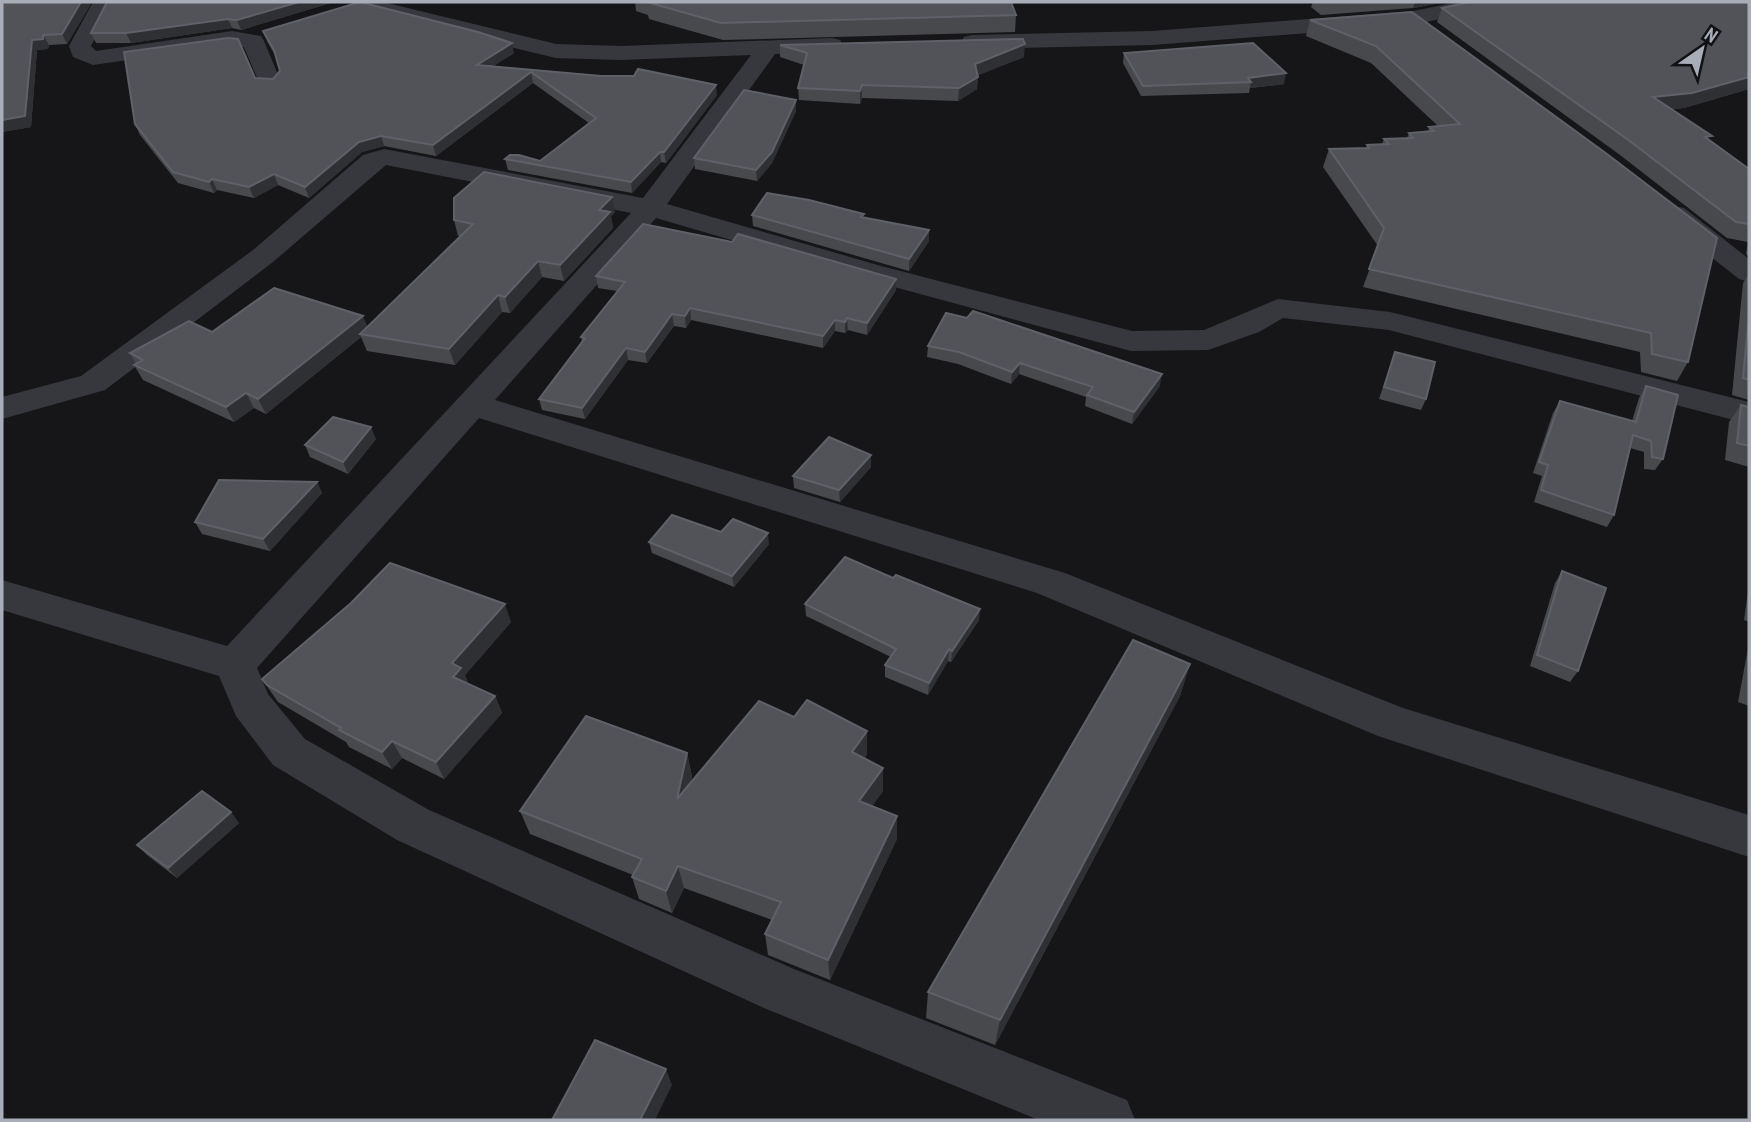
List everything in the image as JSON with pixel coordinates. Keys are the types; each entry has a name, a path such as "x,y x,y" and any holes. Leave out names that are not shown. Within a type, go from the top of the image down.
{"street":[{"path":"103,2 80,46 81,52 93,58 232,38 245,39 253,41 269,82"},
{"path":"342,9 365,2 382,9 556,51 621,53 852,45"},
{"path":"947,43 1152,38 1413,18 1486,2"},
{"path":"1413,18 1435,34"},
{"path":"245,39 274,28"},
{"path":"235,665 650,208 769,47"},
{"path":"2,408 93,383 263,256 372,161 384,157 650,208 871,272 1131,341 1208,340 1278,308 1303,310 1390,321 1749,413"},
{"path":"1652,197 1749,273"},
{"path":"473,405 1051,583 1393,723 1749,836"},
{"path":"2,595 235,665"},
{"path":"235,665 251,704 289,752 413,825 782,990 1107,1120"}],"building":[{"path":"2,2 81,2 62,34 43,35 43,39 32,40 25,116 2,120"},
{"path":"107,2 299,2 237,20 126,33 91,33"},
{"path":"360,2 512,43 477,65 601,76 634,76 638,69 716,85 664,152 660,152 631,182 505,159 510,155 519,155 540,161 596,118 531,72 433,145 381,136 359,142 305,187 274,174 249,187 212,179 209,182 173,172 135,124 124,52 228,38 238,39 255,78 273,79 280,71 274,50 263,31"},
{"path":"647,2 1011,2 1016,15 721,23"},
{"path":"1471,2 1749,2 1749,77 1692,93 1653,97 1712,136 1705,137 1749,169 1749,224 1736,222 1627,139 1442,8"},
{"path":"1412,12 1717,238 1688,362 1652,354 1651,333 1369,269 1384,228 1329,149 1369,148 1367,145 1389,144 1384,139 1413,138 1409,133 1434,131 1429,127 1460,124 1376,46 1310,20"},
{"path":"1023,39 1025,44 975,64 978,77 959,88 862,85 860,91 798,88 807,53 780,45"},
{"path":"1253,43 1286,73 1248,78 1251,82 1143,86 1124,53"},
{"path":"744,90 796,100 772,152 756,170 694,158"},
{"path":"484,172 612,197 599,210 610,212 560,265 538,261 505,297 498,295 449,349 360,334 473,224 454,220 454,198"},
{"path":"767,193 809,200 864,214 861,217 929,230 909,259 752,215"},
{"path":"643,224 732,242 738,234 896,279 867,323 847,318 845,322 835,320 823,336 690,308 685,316 672,314 645,352 626,348 582,408 539,399 585,338 581,337 625,282 596,276"},
{"path":"274,288 363,316 258,399 246,393 226,407 134,365 143,360 130,353 189,321 212,332"},
{"path":"973,311 1162,374 1134,412 1087,395 1093,387 1020,363 1012,372 959,352 928,346 946,313 967,318"},
{"path":"1749,315 1749,380 1743,378"},
{"path":"1395,352 1435,362 1426,399 1384,387"},
{"path":"1646,386 1678,395 1663,459 1652,457 1651,441 1633,435 1614,515 1541,490 1548,465 1539,462 1560,401 1636,422"},
{"path":"1741,405 1749,407 1749,446 1737,443"},
{"path":"333,417 371,427 343,462 305,445"},
{"path":"829,437 871,455 839,490 793,476"},
{"path":"219,480 317,482 263,539 195,522"},
{"path":"672,515 721,532 733,519 768,533 732,576 649,542"},
{"path":"845,557 893,578 896,575 980,609 952,651 949,649 929,683 885,665 896,649 805,604"},
{"path":"390,563 505,604 452,663 461,668 453,677 495,696 436,762 392,741 382,752 339,730 341,728 267,685 262,679 351,603"},
{"path":"1562,571 1606,588 1578,671 1537,655"},
{"path":"1133,640 1190,664 1000,1020 928,992"},
{"path":"807,700 867,731 852,752 883,768 859,801 897,816 828,960 765,934 781,902 678,866 666,891 632,877 642,859 520,811 586,716 687,753 677,799 759,701 794,717"},
{"path":"202,791 231,812 168,868 137,845"},
{"path":"595,1040 666,1069 640,1120 552,1120"}]}
